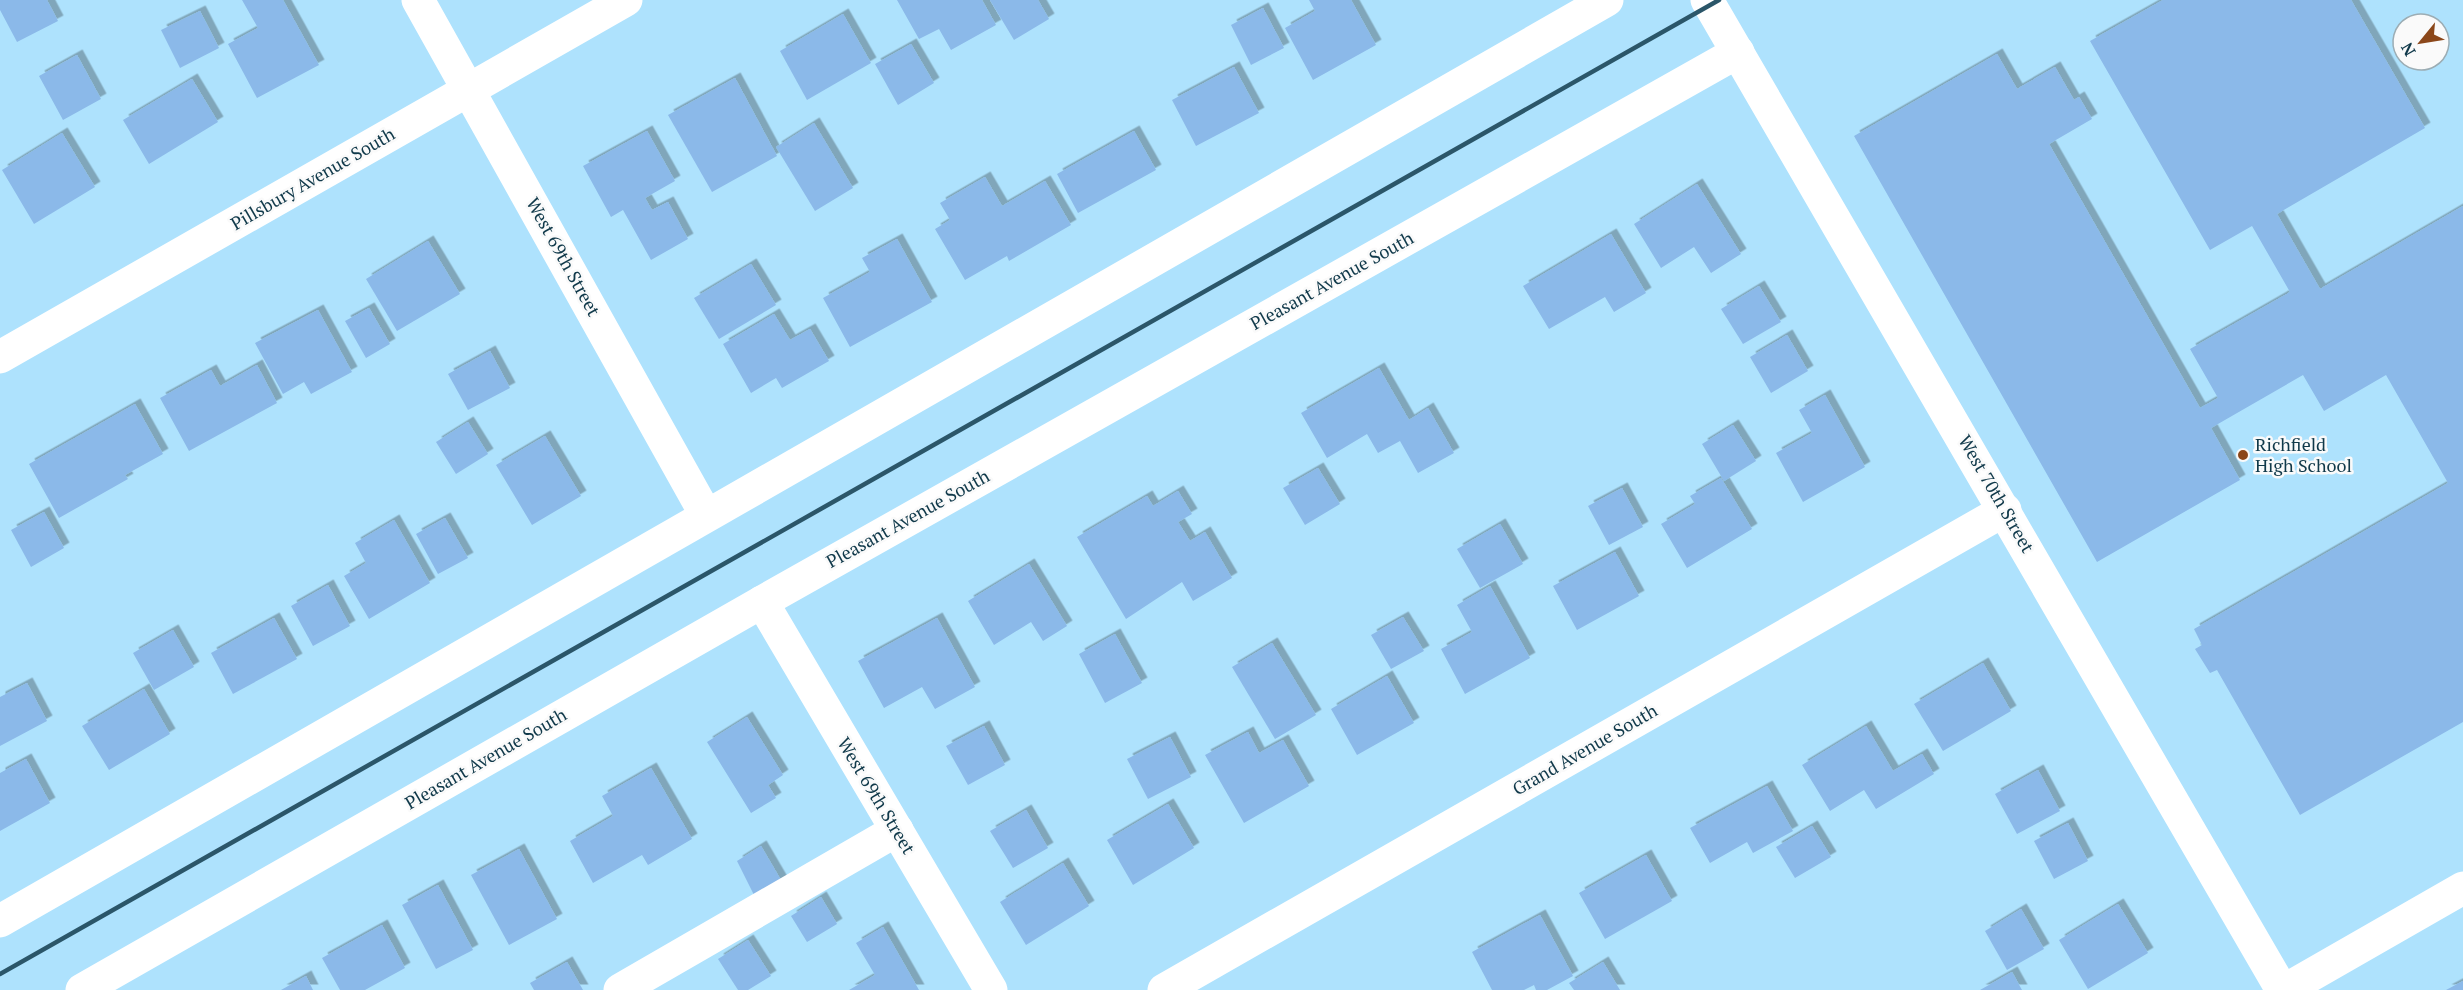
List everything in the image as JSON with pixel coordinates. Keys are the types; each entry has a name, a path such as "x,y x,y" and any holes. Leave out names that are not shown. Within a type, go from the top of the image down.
{"street":[{"name":"West 69th Street","path":"417,0 470,89 706,515"},
{"name":"Pillsbury Avenue South","path":"0,357 626,0"},
{"path":"0,921 1607,0"},
{"name":"West 70th Street","path":"1707,0 2283,990"},
{"name":"Pleasant Avenue South","path":"82,990 762,602 1738,52"},
{"name":"Grand Avenue South","path":"1164,990 2005,510"},
{"name":"West 69th Street","path":"762,602 991,990"},
{"path":"620,990 897,830"},
{"path":"2283,990 2463,888"}],"building":[{"path":"0,0 47,0 58,21 17,42 0,10"},
{"path":"242,0 283,0 319,65 257,98 228,44 258,28"},
{"path":"897,0 982,0 996,25 951,50 939,29 919,39"},
{"path":"990,0 1038,0 1049,19 1014,40"},
{"path":"1309,0 1351,0 1376,45 1313,80 1285,28 1315,11"},
{"path":"2163,0 2351,0 2425,128 2277,214 2320,289 2463,206 2463,722 2300,815 2217,670 2210,673 2195,649 2202,645 2194,629 2448,483 2386,375 2324,411 2303,375 2211,428 2240,480 2097,562 1854,136 1997,54 2017,89 2055,67 2074,100 2079,97 2092,119 2049,144 2200,408 2218,398 2190,349 2290,292 2252,226 2210,250 2090,41"},
{"path":"1263,8 1284,48 1251,65 1231,25"},
{"path":"200,11 219,48 180,68 161,30"},
{"path":"843,14 871,63 807,100 780,51"},
{"path":"911,44 934,83 898,105 875,64"},
{"path":"77,55 101,99 63,120 39,76"},
{"path":"1234,67 1259,113 1196,146 1172,100"},
{"path":"735,78 777,156 712,192 668,115"},
{"path":"192,79 218,122 149,164 123,120"},
{"path":"814,123 853,188 815,211 776,147"},
{"path":"647,131 675,181 645,198 652,210 668,202 688,239 651,260 623,210 611,217 583,166"},
{"path":"1134,131 1156,170 1078,213 1057,174"},
{"path":"62,133 95,187 34,224 2,170"},
{"path":"985,177 1002,206 1045,181 1071,225 1009,261 1007,256 965,280 935,229 950,220 940,203"},
{"path":"1697,184 1741,254 1711,273 1694,247 1661,268 1634,224"},
{"path":"1611,234 1646,293 1614,312 1605,297 1549,329 1523,286"},
{"path":"897,239 932,302 850,347 823,298 870,272 862,258"},
{"path":"428,241 460,294 397,331 366,279"},
{"path":"751,264 776,305 719,339 694,298"},
{"path":"1759,286 1781,322 1743,344 1721,309"},
{"path":"369,308 390,344 366,358 345,321"},
{"path":"318,310 352,372 311,394 304,382 283,394 255,343"},
{"path":"774,314 790,340 810,329 829,361 782,388 776,378 751,393 723,344"},
{"path":"1787,335 1808,371 1771,393 1750,357"},
{"path":"490,351 510,388 468,410 448,374"},
{"path":"257,365 277,403 189,451 160,398 211,370 220,386"},
{"path":"1379,368 1409,420 1428,408 1454,453 1418,473 1400,441 1378,453 1367,434 1327,458 1301,413"},
{"path":"1825,395 1865,467 1803,502 1776,453 1812,433 1799,410"},
{"path":"135,404 163,454 125,475 128,479 59,518 29,464"},
{"path":"468,422 488,454 456,474 436,442"},
{"path":"1733,425 1756,461 1724,481 1702,444"},
{"path":"545,436 581,496 532,525 496,465"},
{"path":"1318,468 1340,504 1305,525 1283,488"},
{"path":"1721,478 1752,529 1687,568 1661,524 1695,504 1690,496"},
{"path":"1622,488 1643,527 1609,545 1588,506"},
{"path":"1178,491 1192,514 1178,522 1190,541 1205,532 1232,578 1193,601 1182,582 1126,619 1077,537 1147,496 1153,506"},
{"path":"44,512 64,548 31,567 11,530"},
{"path":"445,518 468,558 438,574 416,534"},
{"path":"394,520 430,583 369,619 344,576 366,563 355,543"},
{"path":"1500,524 1523,564 1480,588 1457,549"},
{"path":"1615,552 1639,596 1577,630 1553,586"},
{"path":"1029,564 1067,626 1043,641 1031,622 994,645 968,601"},
{"path":"328,585 350,626 313,646 291,606"},
{"path":"1490,586 1530,658 1465,694 1441,649 1472,632 1457,605"},
{"path":"1403,617 1424,651 1391,669 1371,635"},
{"path":"274,618 297,659 233,694 211,653"},
{"path":"937,618 975,687 935,709 922,687 884,708 858,661"},
{"path":"173,630 194,667 154,690 133,653"},
{"path":"1115,634 1142,683 1105,703 1079,654"},
{"path":"1272,643 1316,715 1275,739 1232,667"},
{"path":"1983,663 2011,711 1943,751 1914,704"},
{"path":"1387,676 1414,723 1357,755 1331,709"},
{"path":"27,683 47,721 0,746 0,697"},
{"path":"144,689 170,734 109,770 82,726"},
{"path":"747,717 783,775 768,785 776,798 751,813 707,742"},
{"path":"984,726 1005,765 968,785 946,746"},
{"path":"1866,726 1893,771 1922,754 1934,774 1876,809 1864,790 1830,811 1802,765"},
{"path":"1248,732 1259,753 1283,740 1309,786 1244,823 1205,755"},
{"path":"1170,737 1191,777 1148,799 1127,759"},
{"path":"26,759 50,803 0,831 0,773"},
{"path":"651,768 692,839 648,865 642,855 593,883 570,841 613,816 602,796"},
{"path":"2038,770 2060,811 2017,834 1995,794"},
{"path":"1767,786 1793,831 1753,853 1747,842 1710,863 1690,828"},
{"path":"1168,804 1194,848 1133,885 1107,840"},
{"path":"1026,810 1048,848 1013,868 990,831"},
{"path":"2068,823 2088,861 2054,879 2034,841"},
{"path":"1812,826 1831,857 1795,878 1776,847"},
{"path":"761,846 785,887 758,903 737,861"},
{"path":"519,849 557,919 509,945 471,875"},
{"path":"1646,855 1672,901 1605,939 1579,893"},
{"path":"1063,863 1089,906 1026,945 1000,902"},
{"path":"438,885 473,950 436,969 402,905"},
{"path":"821,897 837,924 807,942 791,916"},
{"path":"2118,904 2148,953 2088,989 2059,940"},
{"path":"2021,909 2044,949 2007,970 1985,931"},
{"path":"1540,915 1573,976 1547,990 1536,990 1534,985 1524,990 1492,990 1472,952"},
{"path":"382,925 405,968 365,990 340,990 322,958"},
{"path":"883,927 919,990 849,990 875,975 856,943"},
{"path":"748,940 771,976 748,990 738,990 718,959"},
{"path":"567,962 583,990 534,990 530,983"},
{"path":"1603,962 1620,990 1574,990 1569,983"},
{"path":"2012,972 2022,990 1980,990"},
{"path":"306,976 313,990 281,990"},
{"path":"2463,981 2463,990 2446,990"}],"railway":[{"path":"0,974 1719,0"}],"place":[{"name":"Richfield High School","path":"2243,455"}]}
